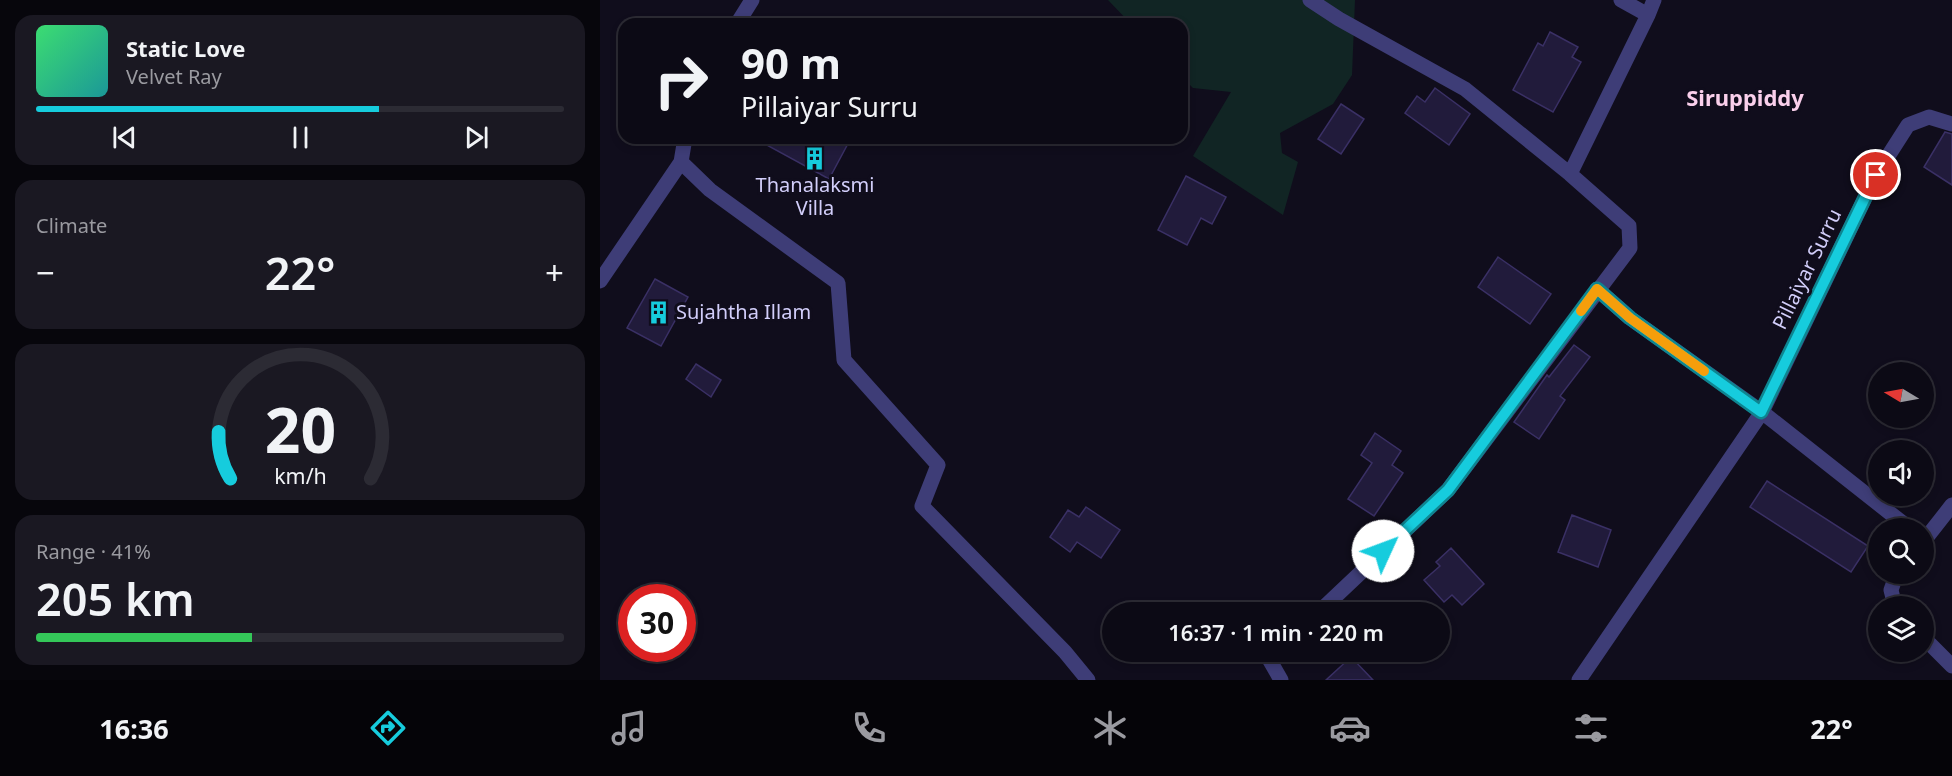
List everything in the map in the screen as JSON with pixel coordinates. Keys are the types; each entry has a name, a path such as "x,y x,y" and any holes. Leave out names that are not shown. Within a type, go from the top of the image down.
{"street":[{"path":"741,18 752,0"},
{"path":"1310,0 1339,19 1465,89 1570,174 1629,226 1630,248 1448,490 1329,602"},
{"path":"1621,0 1648,15"},
{"path":"1570,174 1654,0"},
{"name":"Pillaiyar Surru","path":"1579,680 1761,412 1876,175 1908,125 1929,117 1952,124"},
{"path":"600,281 681,162 684,144"},
{"path":"681,162 710,190 838,283 844,360 938,465 922,506 1065,652 1088,680"},
{"path":"1597,289 1630,318 1761,412 1896,518"},
{"path":"1934,528 1952,505"},
{"path":"1934,648 1952,666"},
{"path":"1271,662 1281,680"}],"green space":[{"path":"1108,0 1355,0 1352,75 1333,104 1280,133 1282,153 1298,162 1283,215 1193,156 1231,92 1193,88 1188,83 1188,18 1125,18"}],"building":[{"path":"1550,32 1578,47 1572,57 1581,62 1553,112 1513,90 1538,43 1543,46"},
{"path":"1435,88 1470,114 1449,145 1405,113 1417,96 1425,102"},
{"path":"1341,104 1364,119 1341,154 1318,139"},
{"path":"1945,132 1952,134 1952,185 1924,167"},
{"name":"Thanalaksmi Villa","path":"765,144 848,144 829,179"},
{"path":"1186,176 1226,197 1212,224 1201,218 1187,245 1158,230"},
{"path":"1498,257 1551,294 1530,324 1478,287"},
{"name":"Sujahtha Illam","path":"655,279 688,297 661,346 627,328"},
{"path":"1574,345 1590,357 1560,396 1565,400 1539,439 1514,422 1547,375 1549,377"},
{"path":"696,364 721,380 711,397 686,379"},
{"path":"1375,433 1401,451 1392,465 1403,473 1374,516 1348,499 1372,463 1361,455"},
{"path":"1767,481 1868,546 1851,572 1750,507"},
{"path":"1086,507 1120,530 1101,558 1077,542 1070,552 1050,537 1068,510 1079,517"},
{"path":"1572,515 1611,530 1598,567 1558,552"},
{"path":"1451,548 1484,584 1462,605 1452,595 1444,602 1424,580 1440,566 1436,562"},
{"path":"1346,662 1356,662 1373,680 1326,680"}],"slow traffic":[{"path":"1581,311 1597,289 1630,318 1704,371"}],"place":[{"name":"Thanalaksmi Villa","path":"815,158"},
{"name":"Sujahtha Illam","path":"658,312"}],"district":[{"name":"Siruppiddy","path":"1745,98"}],"route":[{"path":"1383,551 1448,490 1597,289 1630,318 1761,412 1876,175"}]}
